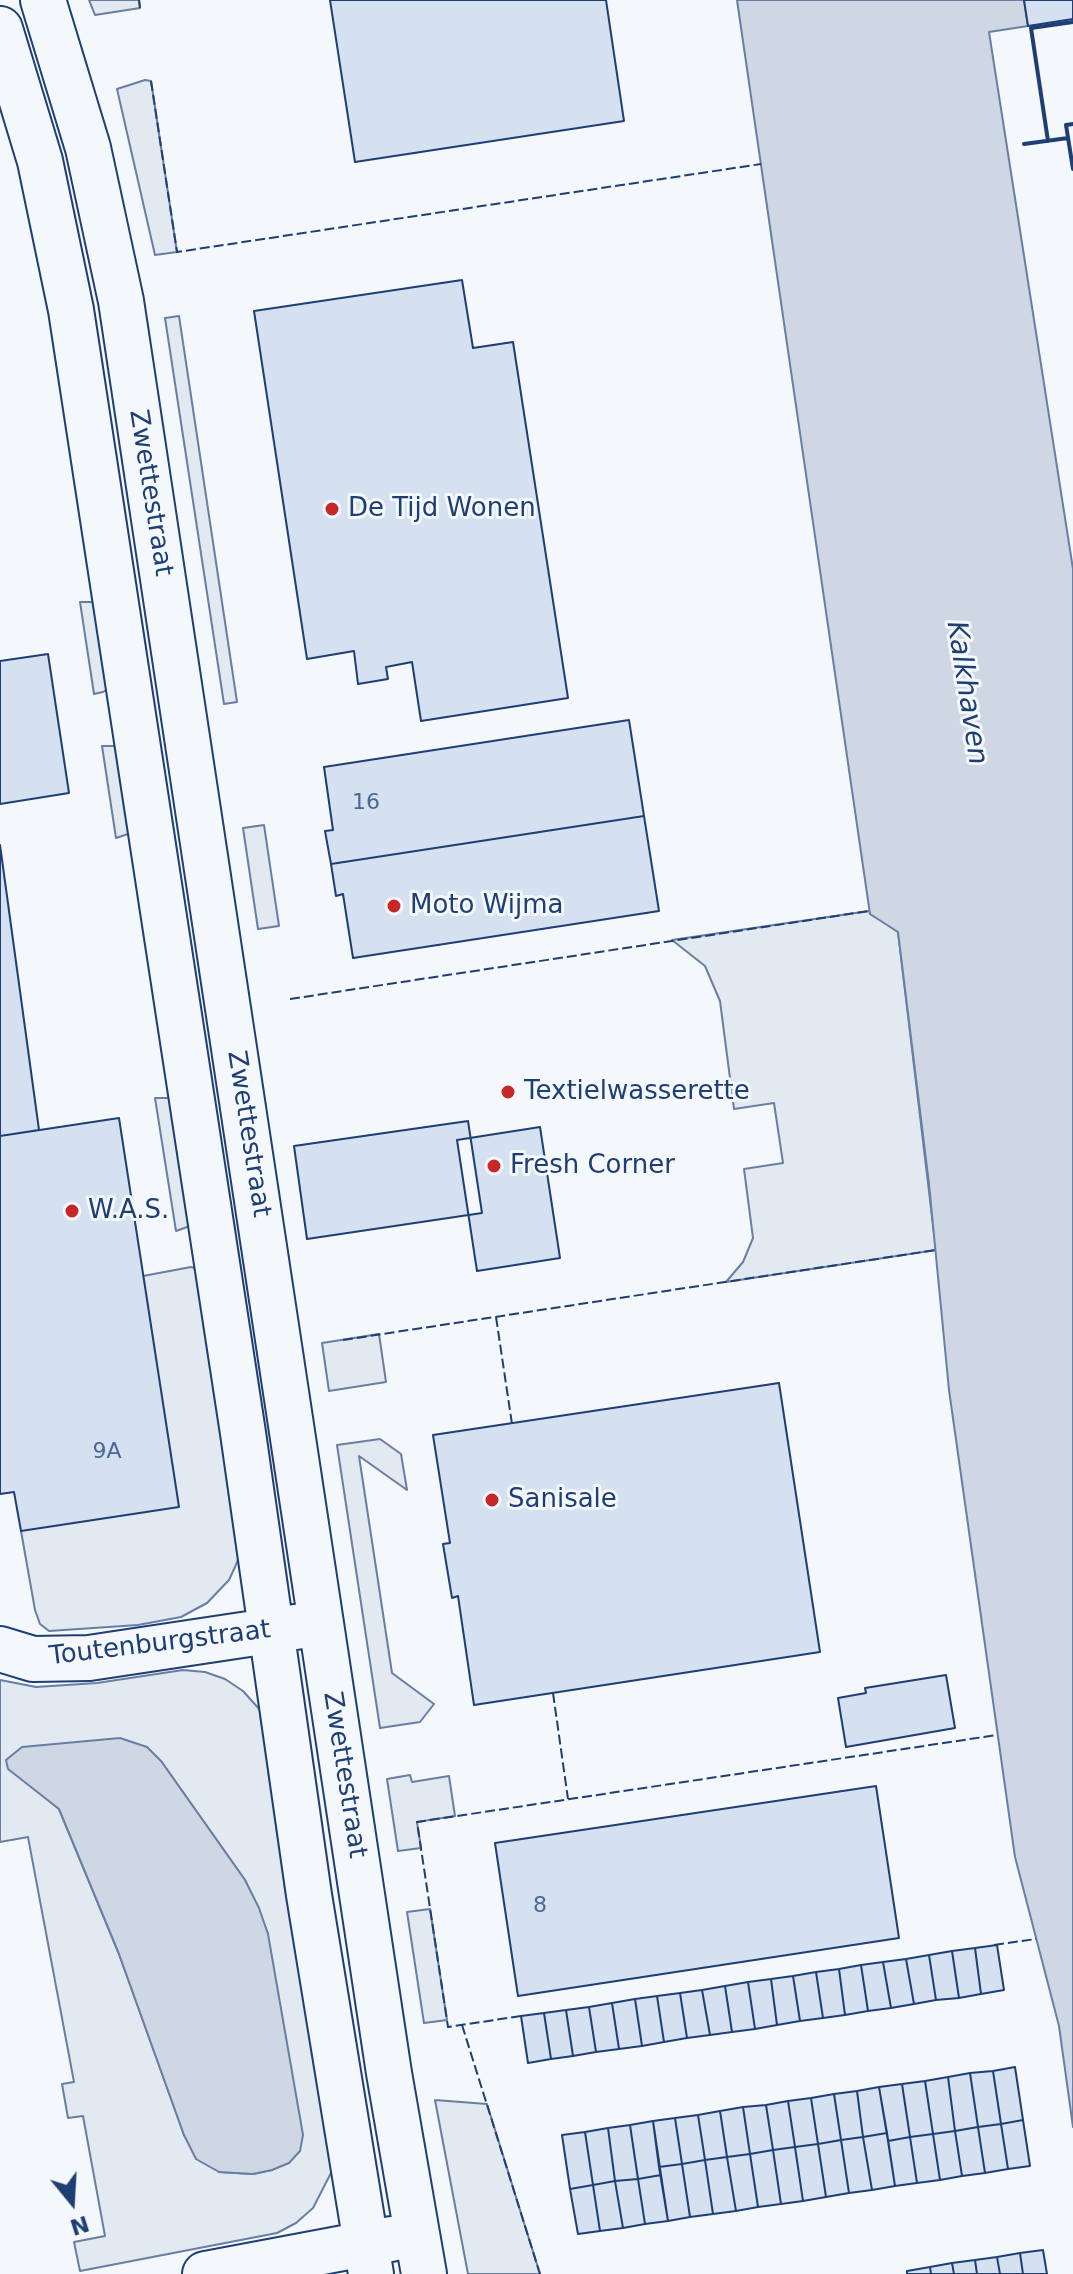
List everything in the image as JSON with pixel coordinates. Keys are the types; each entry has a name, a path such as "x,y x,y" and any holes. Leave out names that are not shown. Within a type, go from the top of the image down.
{"street":[{"name":"Zwettestraat","path":"43,0 88,148 121,301 420,2255"},
{"name":"Zwettestraat","path":"0,29 40,161 71,310 272,1631 309,1895 368,2259"},
{"name":"Toutenburgstraat","path":"0,1649 33,1659 89,1658 322,1624"},
{"path":"205,2274 420,2255"}],"shaded area":[{"path":"89,0 139,0 140,8 95,15"},
{"path":"151,81 177,252 155,255 117,89"},
{"path":"179,316 237,702 224,704 165,318"},
{"path":"80,602 94,602 108,689 94,694"},
{"path":"102,746 117,746 131,833 116,838"},
{"path":"264,825 279,926 258,929 243,828"},
{"path":"869,911 898,932 936,1250 726,1282 743,1262 753,1238 744,1169 783,1163 774,1103 734,1109 720,1001 705,966 672,940"},
{"path":"155,1098 171,1098 190,1226 176,1231"},
{"path":"191,1267 197,1269 241,1552 229,1580 207,1603 181,1617 138,1625 49,1631 40,1624 35,1610 21,1531 143,1276"},
{"path":"379,1334 386,1382 329,1391 322,1343"},
{"path":"380,1439 401,1454 407,1490 359,1456 392,1673 434,1704 420,1722 380,1728 337,1445"},
{"path":"183,1670 205,1672 225,1679 243,1691 269,1720 332,2171 313,2208 296,2223 277,2233 80,2271 74,2242 105,2236 83,2116 68,2118 62,2084 74,2082 28,1837 0,1842 0,1680 36,1687 97,1683","holes":["161,1761 245,1880 268,1934 272,2170 253,2174 219,2172 184,2135 119,1954 59,1809 47,1799"]},
{"path":"410,1775 412,1782 449,1776 455,1816 417,1822 421,1848 398,1851 387,1779"},
{"path":"430,1909 447,2020 424,2023 407,1912"},
{"path":"435,2100 487,2104 540,2274 468,2274"}],"water":[{"name":"Kalkhaven","path":"737,0 1024,0 1028,26 989,32 1073,569 1073,2127 1059,2026 1015,1857 949,1390 929,1184 898,932 870,914"},
{"path":"120,1738 147,1747 161,1761 245,1880 259,1908 268,1934 303,2135 300,2151 289,2163 272,2170 253,2174 219,2172 196,2159 184,2135 119,1954 59,1809 8,1769 6,1760 22,1747"}],"building":[{"path":"330,0 606,0 624,121 355,162"},
{"path":"1024,0 1073,0 1073,19 1028,26"},
{"path":"462,280 473,348 513,342 568,698 421,721 412,662 386,667 388,679 358,684 354,651 307,659 254,311"},
{"path":"48,654 69,793 0,804 0,661"},
{"path":"629,720 644,816 331,864 325,831 333,830 324,767"},
{"path":"644,816 659,911 353,958 343,894 336,896 331,864"},
{"path":"0,845 39,1130 0,1136"},
{"path":"119,1118 179,1507 21,1531 14,1492 0,1494 0,1136"},
{"path":"468,1121 482,1213 307,1239 294,1146"},
{"path":"540,1127 560,1258 477,1271 457,1140"},
{"path":"779,1383 820,1652 474,1705 458,1596 452,1598 443,1544 450,1543 433,1435"},
{"path":"946,1675 955,1728 846,1747 838,1698 866,1693 865,1688"},
{"path":"876,1786 899,1938 518,1996 495,1843"},
{"path":"997,1945 1004,1990 981,1994 975,1948"},
{"path":"975,1948 981,1994 959,1998 952,1951"},
{"path":"952,1951 959,1998 936,2000 929,1955"},
{"path":"929,1955 936,2000 914,2004 906,1959"},
{"path":"906,1959 914,2004 891,2008 883,1962"},
{"path":"883,1962 891,2008 868,2011 861,1965"},
{"path":"861,1965 868,2011 845,2015 839,1969"},
{"path":"839,1969 845,2015 823,2018 816,1972"},
{"path":"816,1972 823,2018 800,2021 793,1976"},
{"path":"793,1976 800,2021 777,2025 771,1979"},
{"path":"771,1979 777,2025 755,2029 748,1982"},
{"path":"748,1982 755,2029 732,2032 725,1986"},
{"path":"725,1986 732,2032 710,2035 702,1990"},
{"path":"702,1990 710,2035 687,2038 680,1993"},
{"path":"680,1993 687,2038 664,2042 657,1996"},
{"path":"657,1996 664,2042 642,2046 635,1999"},
{"path":"635,1999 642,2046 619,2049 612,2003"},
{"path":"612,2003 619,2049 596,2052 589,2007"},
{"path":"589,2007 596,2052 573,2056 566,2010"},
{"path":"566,2010 573,2056 551,2059 544,2013"},
{"path":"544,2013 551,2059 528,2063 521,2016"},
{"path":"1015,2067 1023,2120 1001,2124 993,2071"},
{"path":"993,2071 1001,2124 978,2127 970,2073"},
{"path":"970,2073 978,2127 955,2131 948,2077"},
{"path":"948,2077 955,2131 933,2134 925,2081"},
{"path":"925,2081 933,2134 910,2137 902,2084"},
{"path":"902,2084 910,2137 888,2141 879,2087"},
{"path":"879,2087 887,2133 863,2137 857,2091"},
{"path":"857,2091 863,2137 841,2140 834,2094"},
{"path":"834,2094 841,2140 818,2144 811,2098"},
{"path":"811,2098 818,2144 795,2147 788,2101"},
{"path":"788,2101 795,2147 773,2150 766,2105"},
{"path":"766,2105 773,2150 750,2154 743,2107"},
{"path":"743,2107 750,2154 727,2157 720,2111"},
{"path":"720,2111 727,2157 705,2160 698,2115"},
{"path":"698,2115 705,2160 682,2164 675,2118"},
{"path":"675,2118 682,2164 659,2167 653,2121"},
{"path":"1023,2120 1030,2166 1008,2169 1001,2124"},
{"path":"653,2121 661,2175 638,2179 630,2125"},
{"path":"1001,2124 1008,2169 985,2173 978,2127"},
{"path":"630,2125 638,2179 615,2181 608,2128"},
{"path":"978,2127 985,2173 962,2176 955,2131"},
{"path":"608,2128 615,2181 593,2185 585,2132"},
{"path":"955,2131 962,2176 940,2180 933,2134"},
{"path":"585,2132 593,2185 570,2189 562,2135"},
{"path":"887,2133 895,2186 872,2190 863,2137"},
{"path":"933,2134 940,2180 917,2183 910,2137"},
{"path":"863,2137 872,2190 849,2193 841,2140"},
{"path":"910,2137 917,2183 895,2186 888,2141"},
{"path":"841,2140 849,2193 826,2197 818,2144"},
{"path":"818,2144 826,2197 803,2201 795,2147"},
{"path":"795,2147 803,2201 781,2204 773,2150"},
{"path":"773,2150 781,2204 758,2207 750,2154"},
{"path":"750,2154 758,2207 736,2211 727,2157"},
{"path":"727,2157 736,2211 713,2214 705,2160"},
{"path":"705,2160 713,2214 690,2217 682,2164"},
{"path":"682,2164 690,2217 668,2221 659,2167"},
{"path":"661,2175 668,2221 645,2224 638,2179"},
{"path":"638,2179 645,2224 623,2228 615,2181"},
{"path":"615,2181 623,2228 600,2231 593,2185"},
{"path":"593,2185 600,2231 578,2234 570,2189"},
{"path":"1043,2250 1047,2274 1023,2274 1020,2253"},
{"path":"1020,2253 1023,2274 1000,2274 997,2257"},
{"path":"997,2257 1000,2274 977,2274 975,2260"},
{"path":"975,2260 977,2274 954,2274 952,2263"},
{"path":"952,2263 954,2274 931,2274 930,2267"},
{"path":"930,2267 931,2274 907,2274 907,2271"}],"fence":[{"path":"139,0 140,8"},
{"path":"151,81 177,252 761,164"},
{"path":"290,999 869,911"},
{"path":"343,1340 936,1250"},
{"path":"496,1317 512,1424"},
{"path":"553,1693 568,1799"},
{"path":"521,2016 448,2027 417,1822 997,1735"},
{"path":"994,1945 1036,1939"},
{"path":"462,2025 540,2274"}],"wall":[{"path":"1048,141 1031,28 1073,22"},
{"path":"1073,124 1066,125 1073,169"},
{"path":"1024,144 1068,138"}],"place":[{"name":"De Tijd Wonen","path":"332,509"},
{"name":"Moto Wijma","path":"394,906"},
{"name":"Textielwasserette","path":"508,1092"},
{"name":"Fresh Corner","path":"494,1166"},
{"name":"W.A.S.","path":"72,1211"},
{"name":"Sanisale","path":"492,1500"}]}
